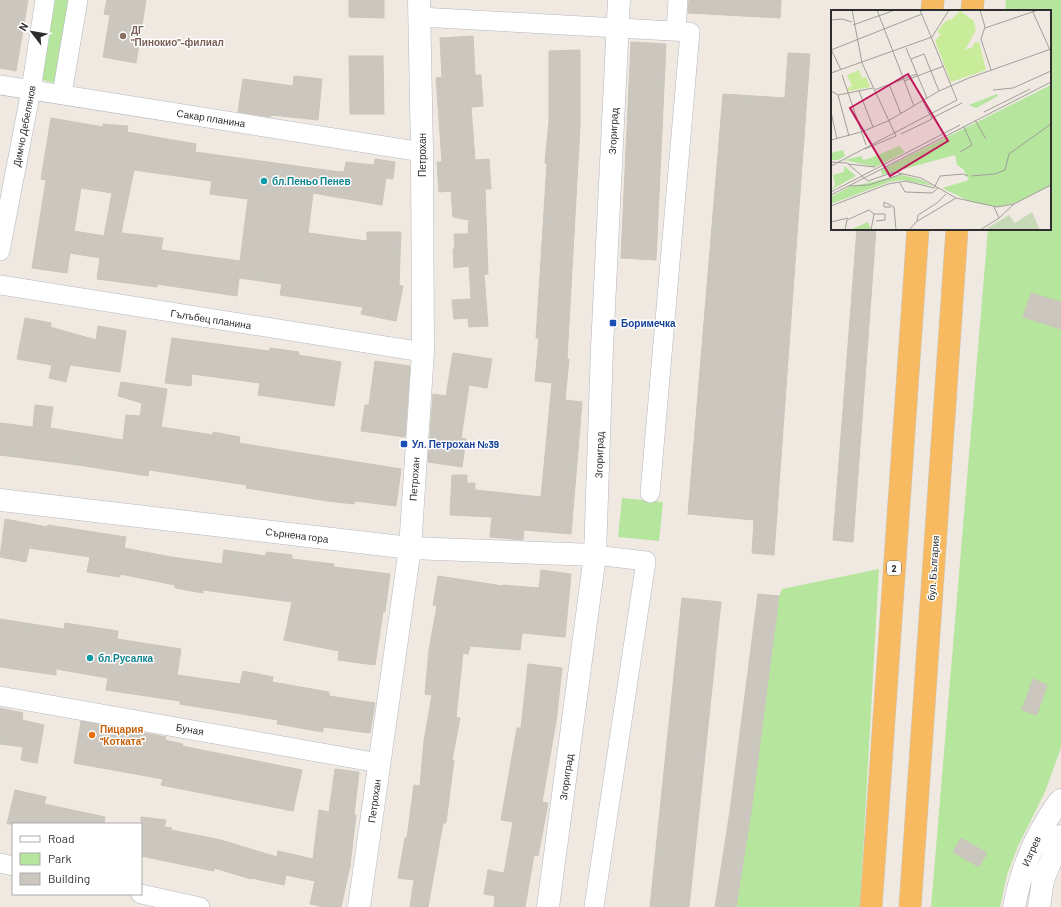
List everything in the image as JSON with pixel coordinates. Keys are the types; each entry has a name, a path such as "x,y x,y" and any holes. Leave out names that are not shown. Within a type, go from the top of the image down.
{"highway":[{"path":"932,10 933,0"},
{"path":"972,10 973,0"},
{"name":"2","path":"871,907 918,230"},
{"name":"бул. България","path":"910,907 957,230"}],"street":[{"name":"Димчо Дебелянов","path":"0,251 31,90 45,0"},
{"path":"62,94 78,0"},
{"name":"Згориград","path":"548,907 595,555 602,348 619,0"},
{"path":"676,31 678,0"},
{"path":"420,8 618,28 690,32 650,493"},
{"name":"Петрохан","path":"359,907 410,548 423,352 420,8"},
{"name":"Сакар планина","path":"0,85 422,152"},
{"name":"Гълъбец планина","path":"0,285 423,352"},
{"name":"Сърнена гора","path":"0,500 410,548 595,555"},
{"path":"594,907 646,561 595,555"},
{"name":"Буная","path":"0,696 379,763"},
{"name":"Изгрев","path":"1014,907 1019,883 1027,859 1040,831 1061,800"},
{"name":"Изгрев","path":"1039,907 1043,880 1061,836"},
{"path":"0,863 12,866"},
{"path":"142,894 200,907"}],"green space":[{"path":"55,0 69,0 55,83 42,80"},
{"path":"1006,0 1061,0 1061,748 1045,792 1018,846 1007,875 1000,907 931,907 988,230 1051,230 1051,10 1005,10"},
{"path":"622,498 663,502 659,541 618,537"},
{"path":"879,569 860,907 736,907 751,812 779,596 782,589"}],"building":[{"path":"0,0 28,0 16,71 0,68"},
{"name":"ДГ \"Пинокио\"-филиал","path":"107,0 146,0 136,63 103,57 110,15 104,14"},
{"path":"349,0 384,0 384,18 349,17"},
{"path":"689,0 781,0 780,18 688,13"},
{"path":"473,36 475,75 481,75 483,106 471,107 475,160 489,159 491,189 485,189 488,274 484,275 488,326 469,327 468,318 454,319 452,300 471,299 469,266 454,268 453,249 455,249 454,234 468,234 469,220 453,217 451,191 439,192 437,162 442,162 436,78 442,77 440,38"},
{"path":"631,42 666,44 656,260 621,258"},
{"path":"580,50 580,127 567,359 569,359 565,400 582,402 571,534 524,530 523,540 490,537 492,517 450,515 452,475 467,475 467,483 475,483 475,490 541,497 552,383 535,381 539,338 536,338 547,163 545,163 549,121 549,51"},
{"path":"788,53 810,54 774,555 752,553 754,520 688,514 723,94 785,98"},
{"path":"349,56 383,56 384,114 350,114"},
{"path":"294,76 322,79 318,120 271,115 271,117 238,112 243,79 293,86"},
{"path":"51,118 103,127 103,124 128,126 127,132 196,144 195,152 333,171 344,172 346,162 374,165 375,159 395,162 393,179 386,178 382,205 313,193 308,233 367,241 367,232 401,232 399,285 403,286 396,321 361,314 363,307 280,295 282,284 239,278 237,296 157,284 157,287 97,279 100,258 70,253 67,273 32,268 46,180 41,179","holes":["134,170 212,181 210,194 248,199 240,261 161,250 163,238 121,233","81,188 112,193 104,236 74,231"]},
{"path":"857,230 876,230 853,542 833,540"},
{"path":"1031,293 1061,302 1061,329 1023,317"},
{"path":"25,318 51,323 50,327 96,340 98,326 126,331 120,372 70,365 66,382 49,378 52,365 17,359"},
{"path":"172,338 269,351 270,348 299,352 298,355 341,362 334,406 258,395 260,383 192,374 191,386 165,383"},
{"path":"453,353 492,359 487,388 469,385 461,438 466,439 462,467 428,462 433,394 446,396"},
{"path":"375,361 410,366 405,437 361,431 365,405 369,405"},
{"path":"121,382 167,389 161,427 213,435 213,432 240,437 239,443 401,469 396,506 355,501 354,504 327,501 246,488 247,485 149,470 148,476 0,455 0,423 33,427 35,405 53,407 50,428 123,440 126,415 140,416 142,403 118,396"},
{"path":"5,519 47,527 48,525 126,537 124,548 171,557 222,564 224,550 266,556 266,552 292,555 292,559 334,564 334,567 390,574 385,612 383,612 375,665 338,660 339,651 284,640 292,602 203,590 203,593 175,588 175,585 120,574 120,577 87,572 90,557 29,548 26,562 0,557"},
{"path":"541,570 571,574 565,637 522,633 520,650 470,646 468,654 463,653 456,717 460,718 452,760 454,760 446,823 443,823 428,907 410,907 414,880 398,878 405,838 407,838 414,785 420,786 424,741 432,695 425,694 429,650 437,606 433,605 438,576 503,586 539,588"},
{"path":"758,594 779,596 751,812 736,907 715,907 730,811"},
{"path":"682,598 721,602 689,907 650,907"},
{"path":"0,619 64,629 65,623 118,631 117,639 181,649 177,675 240,684 243,671 273,677 272,682 329,692 329,696 375,703 370,733 323,727 323,732 277,724 278,720 180,704 180,701 106,690 108,678 56,669 56,675 0,667"},
{"path":"528,664 562,668 556,722 542,802 548,803 538,856 534,855 525,907 494,907 495,896 484,894 488,870 504,873 513,822 501,820 517,728 521,728"},
{"path":"1033,679 1047,685 1037,715 1022,710"},
{"path":"0,708 23,713 22,720 44,725 37,763 21,760 23,747 0,744"},
{"path":"81,721 166,737 165,740 183,744 182,746 302,770 293,811 161,785 163,779 74,763"},
{"path":"335,769 359,772 350,866 341,907 325,907 310,904 315,881 286,875 284,885 251,879 214,868 214,871 142,856 141,817 166,820 164,827 172,828 171,830 221,840 277,857 278,851 313,859 319,810 329,812"},
{"path":"15,790 46,797 44,804 105,817 104,823 7,824"},
{"path":"961,838 987,853 979,867 953,852"}],"place":[{"name":"ДГ \"Пинокио\"-филиал","path":"123,36"},
{"name":"бл.Пеньо Пенев","path":"264,181"},
{"name":"Боримечка","path":"613,323"},
{"name":"Ул. Петрохан №39","path":"404,444"},
{"name":"бл.Русалка","path":"90,658"},
{"name":"Пицария ''Котката''","path":"92,735"}]}
